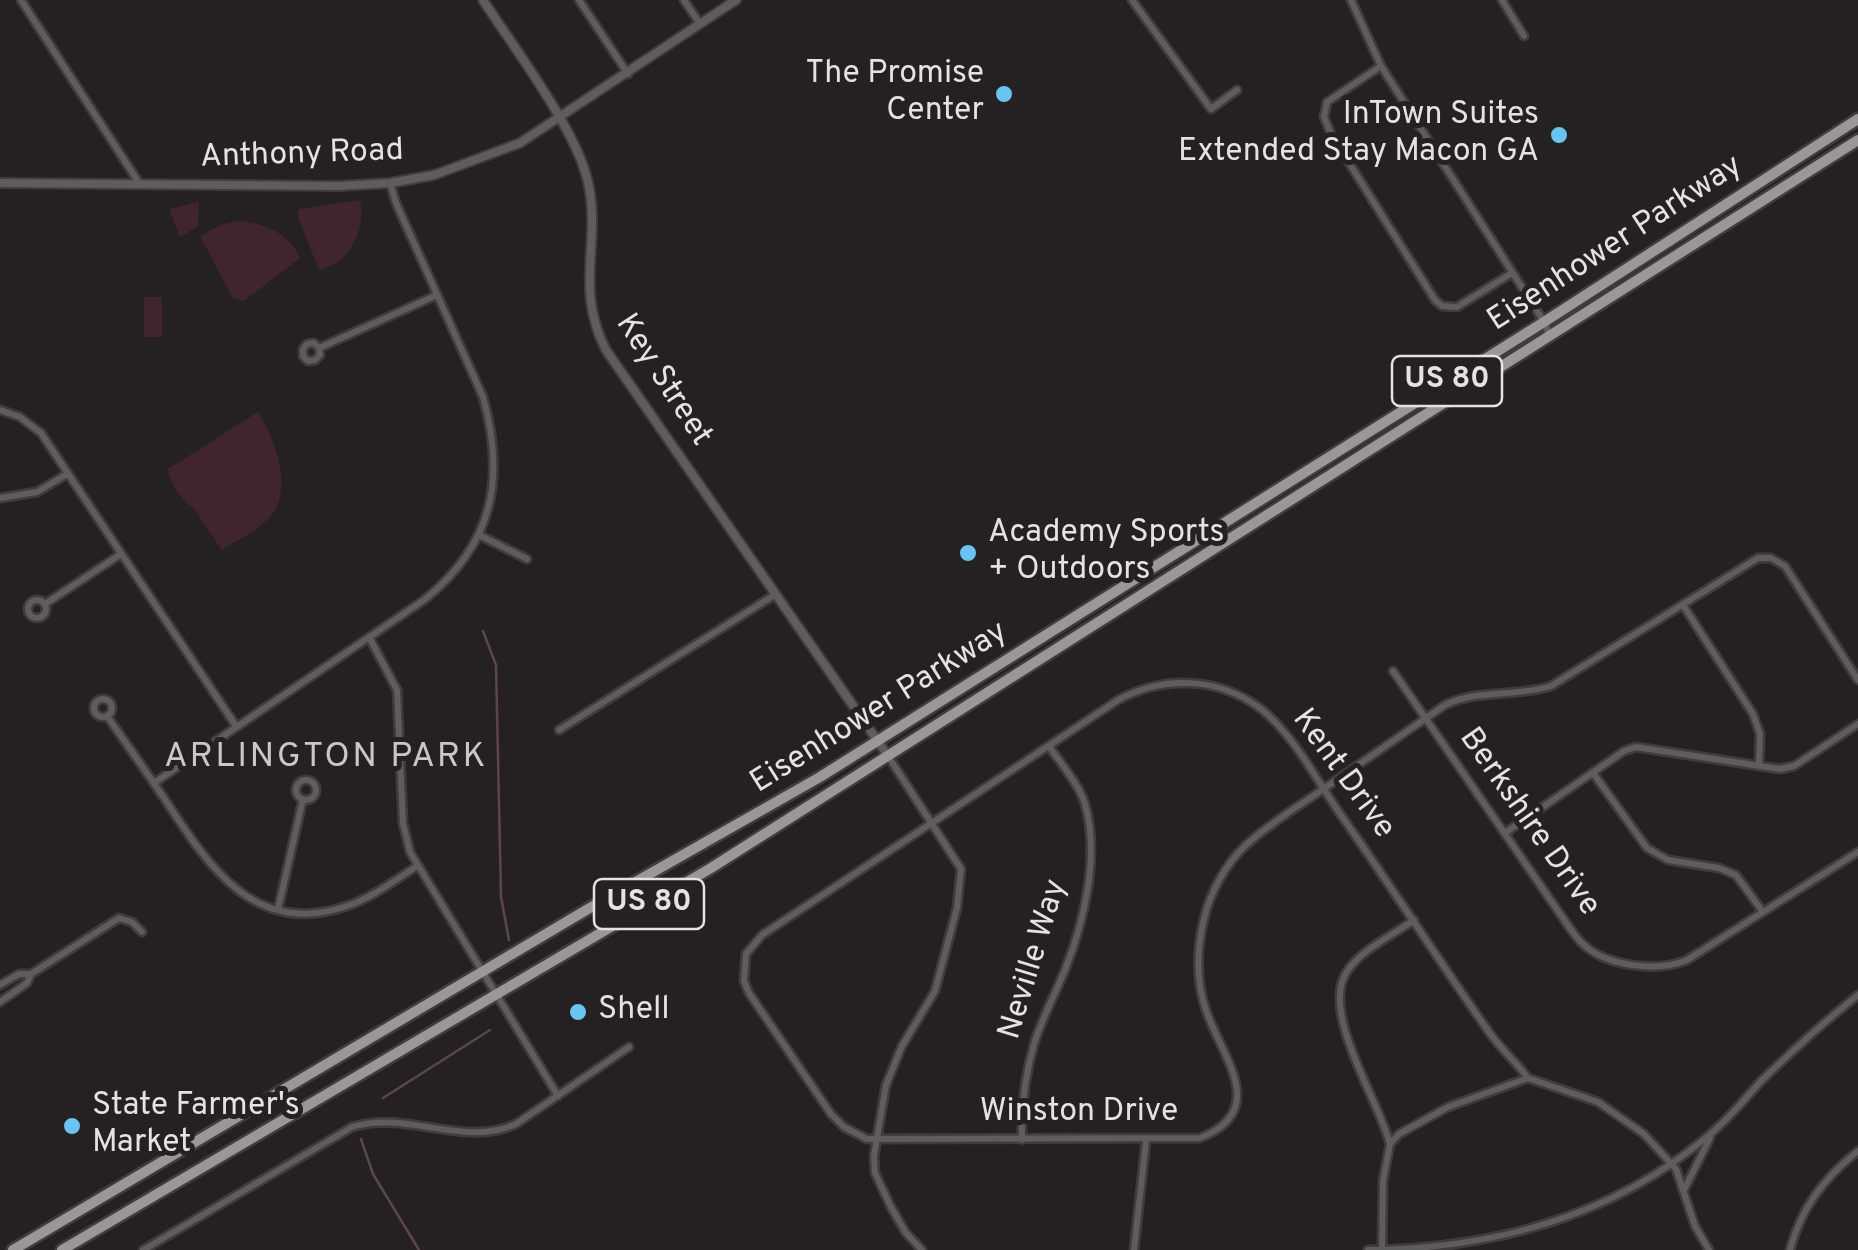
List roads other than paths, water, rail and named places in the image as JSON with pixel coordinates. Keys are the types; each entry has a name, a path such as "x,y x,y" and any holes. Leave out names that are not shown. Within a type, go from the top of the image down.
{"main road":[{"name":"Eisenhower Parkway","path":"13,1250 878,742 1858,119"},
{"name":"Eisenhower Parkway","path":"62,1250 710,868 1858,140"}],"street":[{"path":"22,0 139,184"},
{"name":"Key Street","path":"483,0 560,120 588,180 592,221 588,299 600,338 888,756"},
{"path":"579,0 628,74"},
{"path":"684,0 700,24"},
{"name":"Anthony Road","path":"0,183 339,186 434,175 492,156 560,120 736,0"},
{"path":"1132,0 1211,108 1237,90"},
{"path":"1351,0 1381,66 1550,336"},
{"path":"1502,0 1524,36"},
{"path":"1381,66 1327,102 1324,117 1423,282 1442,306 1457,307 1512,273"},
{"path":"154,783 438,588 458,568 479,536 494,476 491,427 483,397 390,183"},
{"path":"319,348 437,295"},
{"path":"0,410 32,424 236,726"},
{"path":"0,498 38,492 67,474"},
{"path":"479,536 527,559"},
{"path":"44,604 121,554"},
{"name":"Winston Drive","path":"932,822 762,934 752,943 743,966 748,993 831,1114 854,1134 867,1139 1200,1138 1225,1124 1235,1110 1238,1087 1201,990 1198,964 1204,916 1219,881 1244,846 1445,705 1465,698 1551,686 1758,558 1771,558 1785,566 1858,680"},
{"path":"559,730 776,594"},
{"path":"1683,605 1753,714 1760,734 1758,766"},
{"path":"368,637 397,690 406,840 417,866 481,974 558,1096"},
{"name":"Berkshire Drive","path":"1393,671 1583,944 1608,958 1662,966 1679,963 1858,852"},
{"name":"Kent Drive","path":"932,822 1132,692 1161,684 1204,684 1244,698 1271,718 1489,1033 1528,1078"},
{"path":"107,716 220,876 255,901 316,912 342,908 417,866"},
{"path":"1505,834 1624,751 1641,747 1780,769 1794,766 1858,724"},
{"name":"Neville Way","path":"1022,1140 1022,1095 1030,1060 1042,1020 1066,967 1088,878 1090,840 1085,804 1049,746"},
{"path":"888,756 960,868 962,883 936,991 892,1066 881,1102 874,1156 878,1183 906,1233 922,1250"},
{"path":"1592,773 1647,848 1668,860 1719,868 1736,875 1763,912"},
{"path":"278,908 303,799"},
{"path":"0,985 20,974 30,974 118,918 132,922 142,932"},
{"path":"1382,1250 1382,1181 1390,1144 1384,1120 1352,1048 1340,989 1355,963 1414,920"},
{"path":"0,1002 27,983 30,974"},
{"path":"1368,1250 1457,1244 1538,1228 1604,1203 1671,1164 1712,1133 1789,1055 1858,995"},
{"path":"142,1250 352,1127 383,1121 485,1133 516,1124 628,1047"},
{"path":"1390,1144 1399,1134 1448,1107 1528,1078 1582,1094 1614,1111 1644,1134 1671,1164 1694,1226 1709,1250"},
{"path":"1684,1191 1712,1133"},
{"path":"1134,1250 1146,1140"},
{"path":"1790,1250 1809,1202 1828,1178 1858,1152"}],"waterway":[{"path":"483,631 496,665 501,897 509,940"},
{"path":"383,1098 490,1030"},
{"path":"361,1139 373,1174 419,1250"}],"place":[{"name":"The Promise Center","path":"1004,94"},
{"name":"InTown Suites Extended Stay Macon GA","path":"1559,135"},
{"name":"Academy Sports + Outdoors","path":"968,553"},
{"name":"Shell","path":"578,1012"},
{"name":"State Farmer's Market","path":"72,1126"}],"district":[{"name":"ARLINGTON PARK","path":"326,759"}]}
